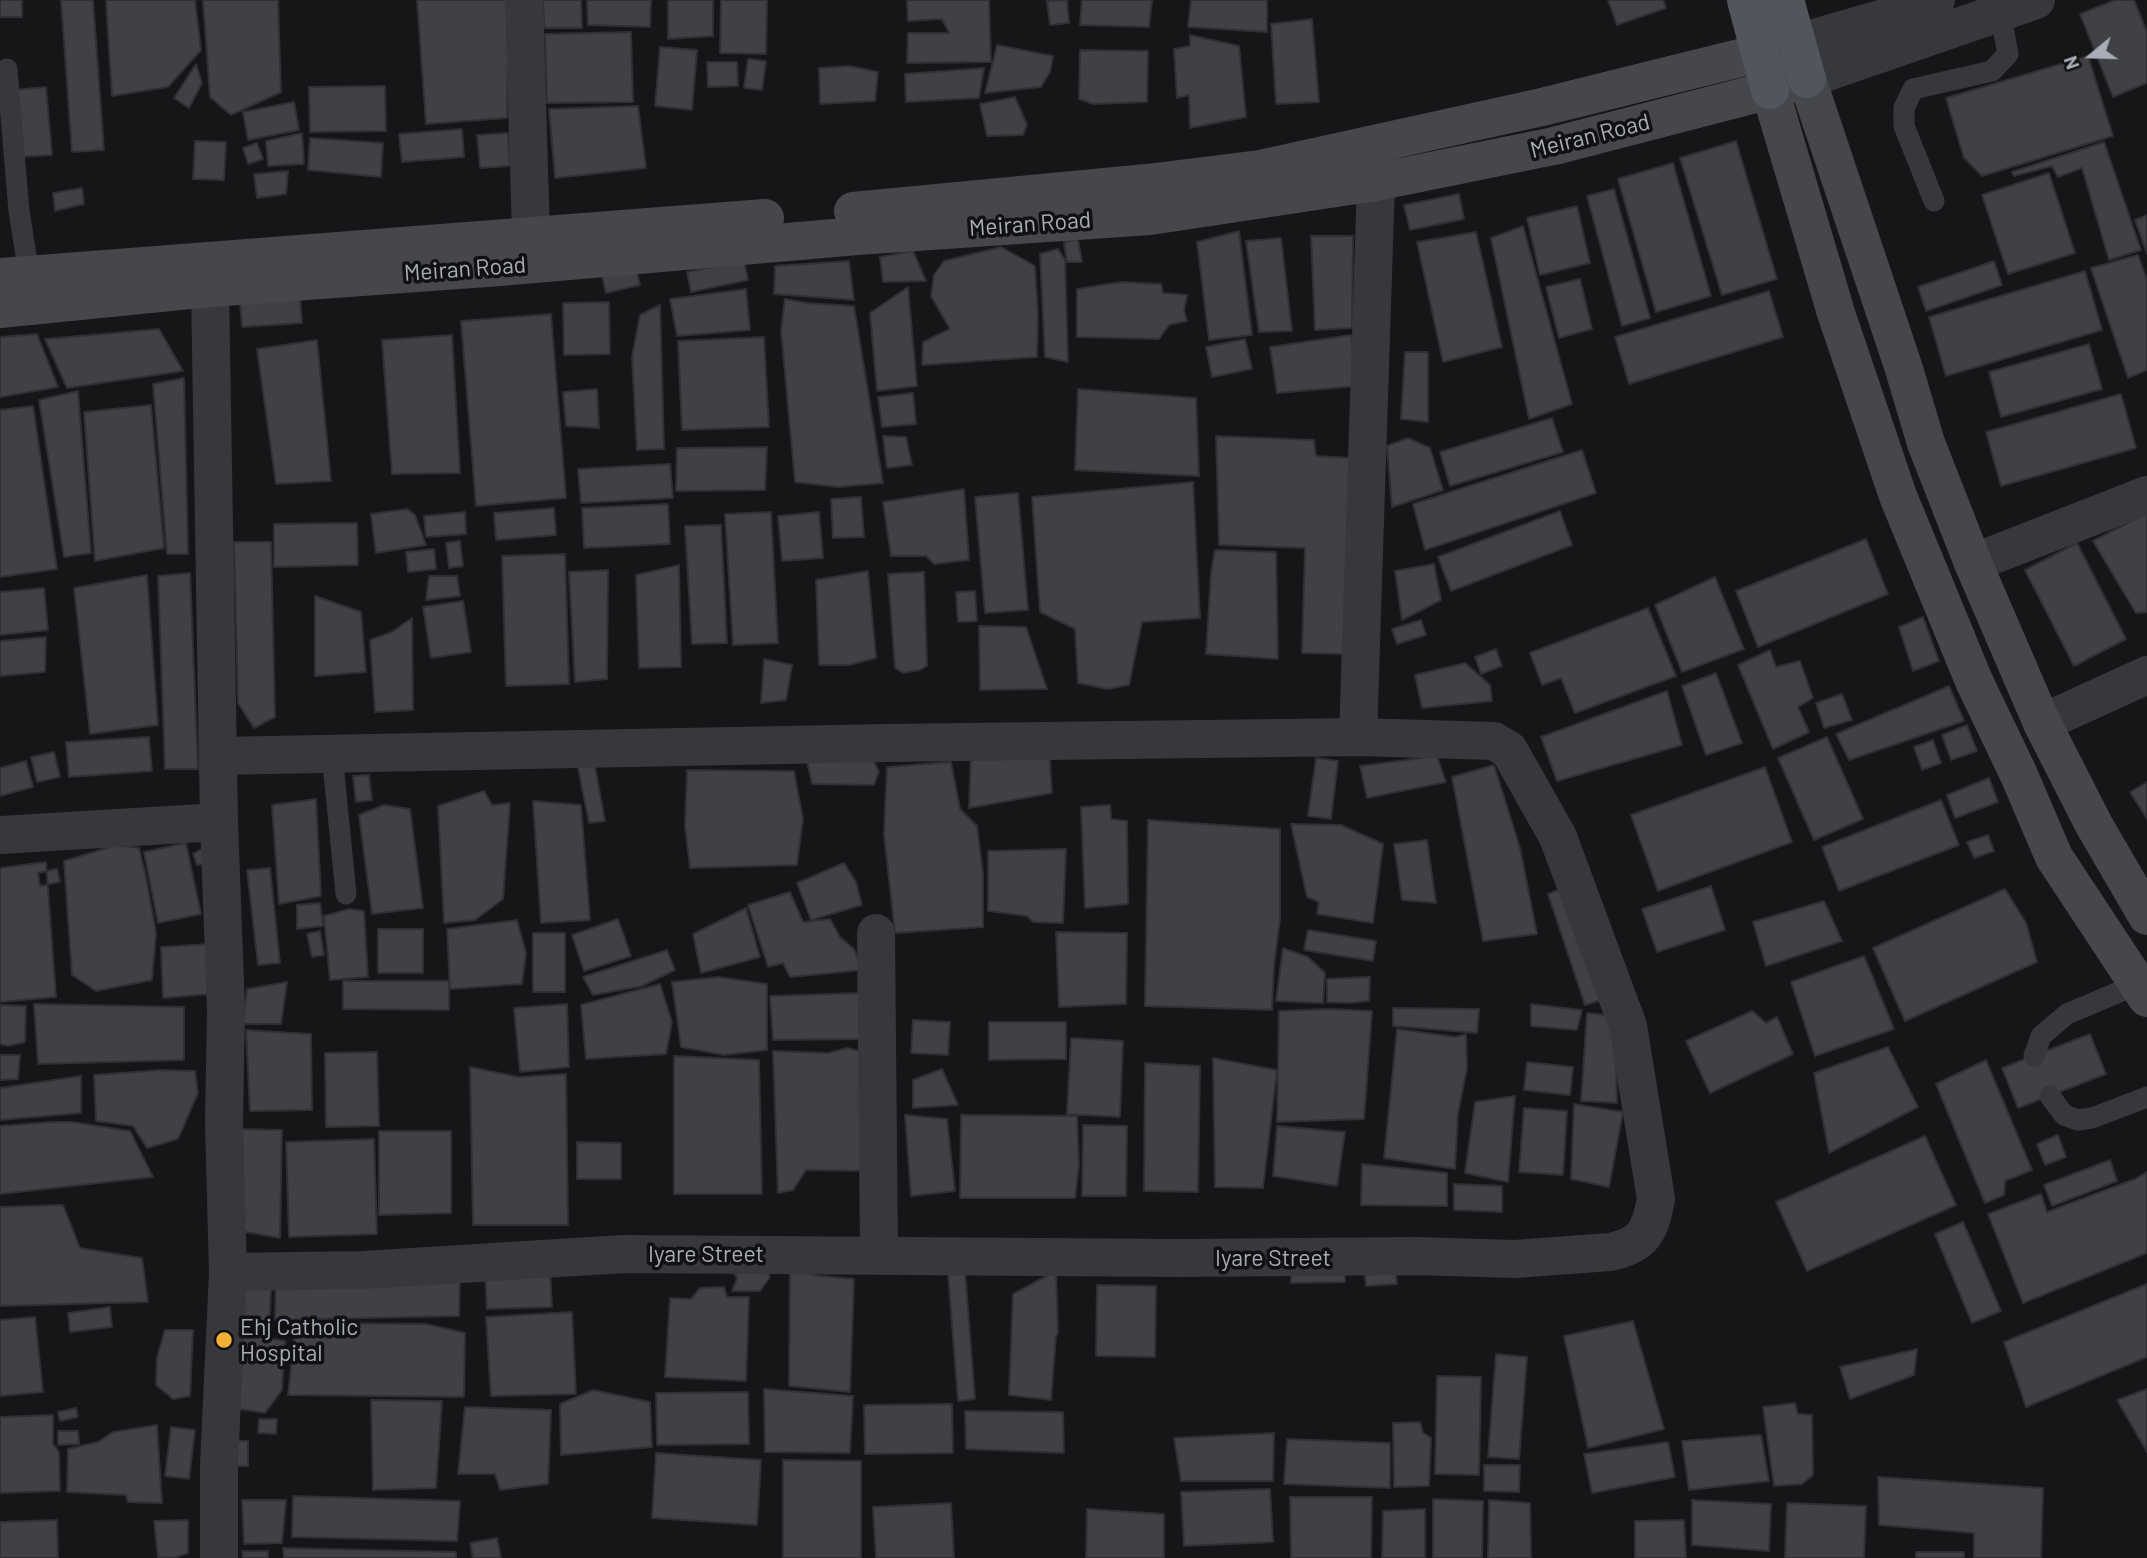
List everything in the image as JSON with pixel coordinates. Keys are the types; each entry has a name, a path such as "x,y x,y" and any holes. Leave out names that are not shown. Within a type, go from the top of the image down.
{"main road":[{"path":"1746,0 1836,313 1898,496 1973,681 2019,775 2054,857 2142,991"},
{"path":"1785,0 1802,61 1926,443 1973,563 2042,723 2094,825 2147,916"},
{"name":"Meiran Road","path":"14,276 849,211 1147,183 1260,169 1542,107 1760,54 1802,61"},
{"name":"Meiran Road","path":"0,309 210,288 514,266 857,236 1150,216 1376,181 1554,146 1770,90 1802,61"},
{"path":"1542,107 1554,146"}],"street":[{"path":"524,0 531,235"},
{"name":"Meiran Road","path":"1802,61 1936,0"},
{"name":"Meiran Road","path":"1802,61 2000,12 2036,0"},
{"path":"1358,737 1376,181"},
{"path":"210,288 219,822 226,1009 223,1123 228,1272 219,1465 219,1558"},
{"path":"1973,563 2147,495"},
{"path":"2042,723 2147,675"},
{"name":"Iyare Street","path":"218,756 1358,737 1494,741 1509,750 1558,837 1628,1026 1656,1199 1651,1225 1639,1241 1625,1249 1515,1259 1416,1256 1180,1258 624,1254 363,1270 228,1272"},
{"path":"0,835 219,822"},
{"path":"876,933 880,1255"}],"lane":[{"path":"1934,201 1904,127 1904,108 1913,89 1992,71 2008,54 2000,12"},
{"path":"6,69 19,211 14,276"},
{"path":"332,754 346,894"},
{"path":"2034,1056 2041,1036 2067,1014 2142,991"},
{"path":"2050,1096 2064,1115 2078,1120 2092,1118 2147,1097"}],"building":[{"path":"0,0 22,0 22,17 0,17"},
{"path":"61,0 93,0 104,150 72,152"},
{"path":"106,0 195,0 201,50 168,87 112,96"},
{"path":"203,0 278,0 281,92 231,115 210,97"},
{"path":"417,0 509,0 507,118 426,124"},
{"path":"543,0 581,0 582,28 544,28"},
{"path":"587,0 651,0 650,27 588,25"},
{"path":"668,0 713,0 713,36 668,39"},
{"path":"721,0 767,0 766,54 720,53"},
{"path":"907,0 989,0 991,62 907,63 908,33 949,33 942,19 908,21"},
{"path":"1067,0 1069,23 1050,25 1047,1"},
{"path":"1082,0 1152,0 1149,27 1080,25"},
{"path":"1191,0 1267,0 1267,32 1188,27"},
{"path":"1608,0 1663,0 1666,8 1617,25"},
{"path":"2115,0 2134,0 2147,32 2147,83 2113,97 2080,14"},
{"path":"1312,19 1319,102 1276,104 1271,24"},
{"path":"631,32 633,102 547,103 545,34"},
{"path":"1190,35 1239,46 1246,117 1190,128 1189,95 1177,98 1174,49 1190,46"},
{"path":"997,45 1053,56 1050,72 1041,87 985,93"},
{"path":"660,47 697,50 692,110 655,106"},
{"path":"1080,50 1148,51 1147,102 1093,104 1079,99"},
{"path":"2088,56 2113,136 1982,176 1964,158 1946,98"},
{"path":"748,59 766,61 762,90 744,88"},
{"path":"707,62 737,62 738,86 708,87"},
{"path":"196,64 202,83 189,108 174,98"},
{"path":"849,66 878,72 875,101 820,104 819,68"},
{"path":"984,68 979,98 906,102 905,74"},
{"path":"385,86 386,131 310,132 309,87"},
{"path":"46,87 52,155 19,157 13,90"},
{"path":"1015,97 1027,125 1023,135 987,136 980,104"},
{"path":"294,102 299,130 248,140 243,112"},
{"path":"638,106 646,168 555,178 549,109"},
{"path":"462,129 464,157 402,162 399,134"},
{"path":"302,133 304,164 268,166 266,141"},
{"path":"508,133 510,166 480,168 477,135"},
{"path":"310,138 383,143 381,177 308,170"},
{"path":"195,141 226,142 224,180 193,179"},
{"path":"1736,141 1777,279 1722,295 1680,158"},
{"path":"2104,142 2141,250 2109,260 2082,168 2058,177 2052,166 2014,176 2012,172"},
{"path":"257,143 263,159 248,164 243,148"},
{"path":"1673,163 1711,296 1656,312 1618,179"},
{"path":"288,171 286,194 257,198 254,174"},
{"path":"2049,173 2075,253 2008,274 1982,195"},
{"path":"82,188 84,204 55,211 53,193"},
{"path":"1614,189 1650,318 1622,326 1587,196"},
{"path":"1459,194 1464,219 1410,230 1404,205"},
{"path":"1577,206 1590,263 1540,275 1527,218"},
{"path":"2147,215 2147,254 2135,220"},
{"path":"1523,226 1572,404 1529,419 1491,238"},
{"path":"1239,231 1252,335 1209,340 1197,242"},
{"path":"1476,232 1502,347 1443,362 1417,242"},
{"path":"1311,236 1353,236 1352,328 1315,330"},
{"path":"1281,238 1292,331 1259,332 1246,241"},
{"path":"1078,239 1082,262 1067,262 1064,242"},
{"path":"1001,247 1035,266 1037,357 922,365 923,342 950,329 931,296 934,275 944,261"},
{"path":"1058,249 1065,260 1068,362 1045,357 1040,254"},
{"path":"913,251 926,281 883,282 880,257"},
{"path":"2138,255 2147,280 2147,370 2128,378 2091,268"},
{"path":"744,261 748,280 691,292 687,272"},
{"path":"849,261 854,300 774,294 775,266"},
{"path":"1994,261 2002,285 1926,311 1918,287"},
{"path":"636,268 640,285 606,293 602,276"},
{"path":"2085,271 2102,330 1946,376 1929,317"},
{"path":"1580,279 1592,329 1559,338 1546,287"},
{"path":"1121,282 1161,284 1163,293 1187,295 1184,310 1187,321 1169,325 1159,339 1077,337 1077,289"},
{"path":"908,287 917,386 877,391 870,313"},
{"path":"746,289 750,330 677,336 670,299"},
{"path":"1769,291 1783,337 1629,384 1615,337"},
{"path":"300,299 302,323 242,327 240,302"},
{"path":"785,299 854,306 883,483 837,487 795,482 781,330"},
{"path":"609,302 610,354 564,355 563,303"},
{"path":"660,305 664,449 637,450 632,357 640,315"},
{"path":"551,314 566,498 476,506 461,321"},
{"path":"159,329 183,371 67,388 45,339"},
{"path":"37,334 58,387 0,397 0,337"},
{"path":"452,335 460,473 392,474 382,340"},
{"path":"1351,335 1358,386 1277,393 1270,347"},
{"path":"764,337 769,427 682,430 678,341"},
{"path":"1245,339 1252,369 1212,377 1206,347"},
{"path":"317,340 331,481 276,484 257,349"},
{"path":"2089,344 2102,389 2001,417 1989,372"},
{"path":"1405,352 1428,352 1428,422 1401,419"},
{"path":"184,378 188,554 167,554 153,384"},
{"path":"597,389 599,428 566,426 563,392"},
{"path":"1078,389 1196,398 1199,476 1075,470"},
{"path":"78,391 91,553 64,557 39,400"},
{"path":"913,393 916,424 882,427 878,397"},
{"path":"2121,394 2136,448 2001,486 1986,432"},
{"path":"151,405 164,548 95,561 84,412"},
{"path":"33,406 57,569 0,577 0,410"},
{"path":"1552,418 1563,452 1450,486 1440,452"},
{"path":"883,436 906,437 912,465 887,468"},
{"path":"1216,436 1314,440 1316,456 1351,458 1343,654 1302,653 1305,548 1219,545"},
{"path":"1408,438 1430,448 1443,490 1392,507 1387,446"},
{"path":"767,447 765,490 676,491 677,448"},
{"path":"1582,450 1596,493 1425,550 1413,504"},
{"path":"670,464 673,498 581,503 578,469"},
{"path":"1193,482 1200,618 1142,622 1129,685 1107,689 1078,683 1075,629 1040,612 1032,497"},
{"path":"964,489 969,560 934,564 926,556 891,556 883,502"},
{"path":"1018,493 1028,610 985,613 975,497"},
{"path":"861,497 864,537 833,538 831,499"},
{"path":"668,504 670,544 584,548 582,508"},
{"path":"554,508 556,535 496,540 494,513"},
{"path":"407,509 415,515 426,545 376,553 371,514"},
{"path":"1560,511 1572,545 1451,591 1438,557"},
{"path":"465,512 466,534 426,537 424,516"},
{"path":"771,512 778,643 733,645 725,514"},
{"path":"819,512 823,558 782,561 778,516"},
{"path":"2147,513 2147,612 2136,613 2093,541"},
{"path":"357,523 358,565 274,567 274,524"},
{"path":"721,525 727,643 692,644 685,526"},
{"path":"1866,539 1888,594 1758,647 1736,591"},
{"path":"460,541 463,566 449,568 446,543"},
{"path":"234,542 271,542 275,717 254,728 238,703"},
{"path":"2077,543 2126,639 2074,666 2025,570"},
{"path":"434,549 436,569 408,572 406,552"},
{"path":"1215,550 1276,552 1278,659 1206,654"},
{"path":"565,554 569,684 506,686 502,556"},
{"path":"1434,564 1441,600 1402,620 1395,571"},
{"path":"679,565 681,667 639,668 636,575"},
{"path":"608,570 607,679 575,682 569,572"},
{"path":"868,571 876,658 849,665 819,665 816,580"},
{"path":"924,572 927,666 903,673 895,668 888,574"},
{"path":"190,573 198,769 165,769 158,576"},
{"path":"147,575 158,725 90,734 74,588"},
{"path":"429,576 457,576 460,596 426,600"},
{"path":"1715,577 1744,649 1682,672 1655,605"},
{"path":"44,588 48,630 0,635 0,592"},
{"path":"975,591 977,621 958,622 956,592"},
{"path":"315,596 361,612 366,672 315,676"},
{"path":"463,601 471,652 431,658 423,607"},
{"path":"1648,608 1676,676 1575,713 1561,678 1542,685 1530,653"},
{"path":"1923,617 1939,661 1913,671 1899,627"},
{"path":"412,618 413,710 375,712 370,640 392,632"},
{"path":"1421,620 1426,635 1397,644 1392,629"},
{"path":"979,626 1026,627 1047,689 980,690"},
{"path":"46,637 45,672 0,676 0,641"},
{"path":"1496,649 1502,666 1481,674 1475,657"},
{"path":"1770,650 1776,667 1800,661 1813,698 1798,707 1809,732 1773,749 1738,665"},
{"path":"764,659 792,665 786,700 761,703"},
{"path":"1465,663 1490,685 1492,701 1422,708 1415,675"},
{"path":"1716,673 1742,743 1706,755 1682,686"},
{"path":"1949,686 1964,721 1849,760 1836,734"},
{"path":"1667,691 1682,745 1557,781 1541,737"},
{"path":"1842,694 1852,720 1824,728 1816,703"},
{"path":"1967,725 1977,751 1951,760 1942,735"},
{"path":"149,737 152,771 69,777 66,742"},
{"path":"1827,737 1863,819 1814,840 1778,758"},
{"path":"1933,740 1941,763 1922,770 1914,747"},
{"path":"1049,749 1052,793 969,808 971,754"},
{"path":"54,752 60,777 37,782 31,757"},
{"path":"805,753 872,757 879,772 874,785 812,784"},
{"path":"1437,756 1446,782 1367,798 1360,766"},
{"path":"1316,758 1338,761 1331,819 1308,816"},
{"path":"26,761 33,787 0,796 0,768"},
{"path":"594,761 605,821 589,823 577,763"},
{"path":"951,762 960,809 977,826 983,874 983,927 895,933 884,834 887,767"},
{"path":"1494,765 1520,848 1537,934 1483,941 1452,777"},
{"path":"1765,767 1792,842 1658,891 1631,815"},
{"path":"687,770 794,771 803,819 797,865 690,868 685,826"},
{"path":"369,775 372,800 356,802 353,776"},
{"path":"1989,778 1998,802 1955,818 1947,795"},
{"path":"2147,782 2147,819 2130,792"},
{"path":"484,791 492,805 510,803 503,899 475,920 444,923 438,806"},
{"path":"316,799 321,896 279,904 272,805"},
{"path":"1941,800 1959,845 1839,891 1822,847"},
{"path":"533,801 581,805 590,920 541,923"},
{"path":"384,805 410,809 423,908 372,914 359,815"},
{"path":"1110,805 1111,819 1127,821 1128,904 1085,908 1081,807"},
{"path":"1148,820 1280,829 1280,919 1272,1010 1145,1006"},
{"path":"1291,824 1341,825 1383,844 1373,923 1317,914 1319,902 1307,897"},
{"path":"1988,835 1994,851 1974,858 1967,842"},
{"path":"1427,840 1436,903 1402,900 1394,844"},
{"path":"186,843 201,914 158,923 144,852"},
{"path":"211,844 217,860 197,865 193,854"},
{"path":"117,845 139,848 156,933 152,980 96,991 72,975 64,861"},
{"path":"1066,849 1063,923 1033,922 1027,916 988,911 988,851"},
{"path":"46,862 56,997 0,1002 0,868"},
{"path":"844,863 856,882 862,905 811,920 797,883"},
{"path":"270,868 280,963 258,965 247,870"},
{"path":"57,869 60,882 40,886 38,873"},
{"path":"1711,886 1725,930 1657,952 1642,909"},
{"path":"1567,887 1608,998 1585,1005 1548,894"},
{"path":"2005,889 2026,923 2037,962 1905,1021 1873,948"},
{"path":"790,892 803,922 830,919 840,937 854,949 862,970 790,977 783,963 768,967 748,905"},
{"path":"1824,901 1842,941 1766,966 1753,922"},
{"path":"320,903 323,926 297,929 297,905"},
{"path":"746,908 760,957 701,973 693,934"},
{"path":"349,909 364,911 368,977 330,980 324,916"},
{"path":"618,919 631,956 584,971 572,935"},
{"path":"517,920 526,953 522,984 450,989 447,929"},
{"path":"378,929 423,929 423,973 378,973"},
{"path":"1308,930 1376,941 1373,961 1304,950"},
{"path":"320,931 324,955 312,957 307,934"},
{"path":"1056,932 1127,933 1126,1004 1059,1007"},
{"path":"533,933 565,933 565,992 533,992"},
{"path":"210,944 221,993 163,998 161,947"},
{"path":"1283,948 1308,957 1325,973 1323,1003 1276,1001"},
{"path":"667,950 675,970 642,986 593,995 583,977"},
{"path":"1864,956 1894,1029 1815,1056 1791,982"},
{"path":"718,977 767,984 767,1050 724,1055 681,1047 672,982"},
{"path":"1370,977 1369,1001 1327,1002 1327,979"},
{"path":"343,981 449,981 449,1010 343,1009"},
{"path":"287,982 281,1024 243,1024 247,989"},
{"path":"660,984 672,1022 666,1054 586,1059 581,1005"},
{"path":"862,993 861,1039 773,1040 770,996"},
{"path":"34,1004 184,1007 184,1060 38,1064"},
{"path":"567,1004 569,1067 520,1072 514,1008"},
{"path":"1531,1004 1582,1010 1577,1030 1531,1026"},
{"path":"0,1005 26,1006 25,1042 8,1046 0,1044"},
{"path":"1393,1008 1479,1009 1477,1033 1393,1026"},
{"path":"1279,1011 1372,1011 1364,1119 1277,1122"},
{"path":"1752,1011 1766,1023 1777,1017 1793,1054 1710,1093 1686,1041"},
{"path":"1587,1013 1615,1016 1617,1103 1581,1101"},
{"path":"913,1020 950,1022 948,1055 911,1053"},
{"path":"989,1022 1066,1022 1066,1059 989,1060"},
{"path":"1397,1029 1456,1037 1466,1034 1467,1068 1458,1113 1455,1169 1384,1158"},
{"path":"246,1030 311,1034 312,1110 250,1111"},
{"path":"2090,1034 2106,1074 2018,1108 2002,1068"},
{"path":"1071,1038 1123,1041 1120,1117 1067,1114"},
{"path":"1888,1047 1918,1107 1829,1153 1814,1073"},
{"path":"847,1048 868,1053 869,1171 806,1170 793,1190 778,1193 773,1051 829,1053"},
{"path":"377,1052 379,1126 326,1127 325,1053"},
{"path":"0,1055 20,1055 18,1079 0,1080"},
{"path":"674,1056 759,1060 762,1194 674,1194"},
{"path":"1213,1058 1277,1070 1263,1188 1215,1187"},
{"path":"1986,1060 2032,1170 2005,1181 2004,1195 1985,1203 1936,1084"},
{"path":"1527,1062 1573,1067 1570,1095 1524,1090"},
{"path":"1145,1063 1200,1066 1198,1192 1144,1191"},
{"path":"470,1067 519,1077 566,1074 568,1225 473,1225"},
{"path":"942,1069 958,1105 913,1108 913,1080"},
{"path":"161,1070 195,1071 198,1093 178,1139 147,1148 133,1126 96,1121 94,1075"},
{"path":"81,1076 81,1113 0,1120 0,1088"},
{"path":"1515,1096 1508,1182 1465,1173 1475,1102"},
{"path":"1574,1104 1623,1112 1609,1187 1571,1179"},
{"path":"1524,1108 1567,1111 1563,1175 1519,1172"},
{"path":"905,1115 947,1119 955,1191 911,1196"},
{"path":"961,1115 1077,1116 1079,1164 1075,1198 960,1198"},
{"path":"72,1122 130,1131 153,1177 0,1194 0,1126"},
{"path":"1083,1125 1127,1126 1126,1196 1082,1196"},
{"path":"1277,1126 1345,1132 1337,1186 1273,1176"},
{"path":"236,1129 282,1130 280,1238 235,1230"},
{"path":"379,1131 451,1131 451,1213 379,1215"},
{"path":"2058,1135 2066,1157 2045,1165 2037,1144"},
{"path":"1925,1136 1956,1205 1807,1271 1776,1202"},
{"path":"374,1139 377,1234 289,1237 286,1142"},
{"path":"577,1142 621,1143 621,1179 577,1179"},
{"path":"2110,1160 2117,1181 2052,1206 2044,1185"},
{"path":"1362,1164 1447,1173 1447,1206 1361,1205"},
{"path":"2147,1172 2147,1253 2023,1303 1988,1214 2041,1194 2047,1212"},
{"path":"1454,1184 1502,1186 1502,1212 1454,1210"},
{"path":"63,1205 80,1248 142,1258 148,1302 0,1306 0,1207"},
{"path":"1963,1222 2001,1311 1972,1323 1935,1234"},
{"path":"1345,1258 1345,1282 1291,1283 1291,1259"},
{"path":"1395,1263 1397,1284 1366,1286 1364,1265"},
{"path":"728,1264 765,1264 770,1277 760,1291 732,1291 737,1278"},
{"path":"790,1270 854,1279 850,1392 789,1386"},
{"path":"550,1271 552,1307 487,1309 485,1273"},
{"path":"965,1271 975,1399 958,1401 948,1273"},
{"path":"1056,1271 1058,1333 1051,1400 1009,1395 1013,1294"},
{"path":"276,1273 460,1278 459,1316 275,1320"},
{"path":"238,1283 271,1289 269,1330 239,1328"},
{"path":"2147,1284 2147,1357 2026,1407 2004,1342"},
{"path":"1097,1285 1156,1286 1155,1357 1096,1356"},
{"path":"724,1287 727,1297 749,1297 746,1381 665,1377 670,1298 691,1299 700,1288"},
{"path":"110,1307 112,1327 70,1332 68,1313"},
{"path":"572,1312 576,1394 491,1396 486,1317"},
{"path":"35,1317 43,1392 0,1396 0,1320"},
{"path":"1633,1321 1664,1429 1588,1448 1564,1336"},
{"path":"296,1323 426,1324 465,1333 464,1397 288,1395"},
{"path":"165,1330 193,1330 190,1396 173,1399 156,1385 157,1357"},
{"path":"233,1333 285,1341 282,1390 265,1413 233,1408"},
{"path":"1917,1349 1914,1375 1850,1399 1840,1367"},
{"path":"1496,1354 1527,1357 1519,1459 1488,1457"},
{"path":"1437,1376 1481,1377 1479,1475 1435,1474"},
{"path":"764,1389 853,1396 850,1453 765,1452"},
{"path":"2147,1389 2147,1452 2117,1400"},
{"path":"593,1390 650,1402 652,1447 561,1455 560,1404"},
{"path":"748,1392 749,1444 657,1445 656,1393"},
{"path":"371,1400 442,1401 436,1488 373,1490"},
{"path":"1795,1403 1798,1414 1812,1415 1813,1475 1802,1484 1774,1486 1763,1407"},
{"path":"952,1404 953,1453 865,1454 864,1405"},
{"path":"465,1407 551,1410 548,1484 500,1490 495,1474 458,1474"},
{"path":"76,1408 78,1417 60,1421 58,1412"},
{"path":"965,1411 1063,1412 1064,1453 966,1449"},
{"path":"53,1415 53,1444 59,1452 60,1491 0,1493 0,1417"},
{"path":"259,1419 277,1419 276,1434 258,1433"},
{"path":"1420,1422 1423,1433 1431,1438 1429,1486 1394,1487 1393,1423"},
{"path":"157,1425 162,1503 128,1502 126,1495 67,1492 68,1449 98,1442 113,1432"},
{"path":"171,1427 195,1430 189,1479 165,1476"},
{"path":"58,1431 78,1431 79,1444 58,1445"},
{"path":"1274,1433 1273,1481 1181,1481 1174,1438"},
{"path":"1761,1435 1769,1481 1689,1490 1682,1441"},
{"path":"1287,1439 1390,1443 1390,1488 1284,1484"},
{"path":"235,1441 248,1441 248,1466 235,1466"},
{"path":"1668,1442 1675,1477 1592,1493 1584,1454"},
{"path":"656,1453 761,1460 757,1525 652,1518"},
{"path":"783,1460 861,1461 861,1558 783,1558"},
{"path":"1484,1465 1520,1465 1519,1492 1484,1491"},
{"path":"1878,1477 2043,1488 2041,1558 1974,1558 1974,1533 1879,1525"},
{"path":"1270,1489 1273,1542 1184,1546 1181,1492"},
{"path":"293,1496 460,1501 457,1541 292,1537"},
{"path":"1290,1497 1372,1497 1371,1558 1291,1558"},
{"path":"1433,1499 1483,1501 1482,1558 1433,1558"},
{"path":"242,1500 286,1500 282,1543 244,1544"},
{"path":"1489,1500 1530,1503 1531,1558 1488,1558"},
{"path":"1692,1500 1771,1504 1769,1551 1692,1545"},
{"path":"951,1503 954,1558 876,1558 873,1507"},
{"path":"1787,1503 1866,1506 1864,1558 1785,1558"},
{"path":"1087,1509 1164,1514 1164,1558 1086,1558"},
{"path":"1425,1509 1425,1558 1382,1558 1383,1511"},
{"path":"57,1520 58,1558 0,1558 0,1522"},
{"path":"188,1520 188,1553 174,1558 158,1557 154,1521"},
{"path":"1684,1520 1686,1558 1635,1558 1635,1521"},
{"path":"497,1538 501,1558 473,1558 470,1543"},
{"path":"283,1548 456,1552 456,1558 284,1558"},
{"path":"242,1551 268,1551 268,1558 243,1558"},
{"path":"1916,1552 1964,1552 1964,1558 1916,1558"}],"place":[{"name":"Ehj Catholic Hospital","path":"224,1340"}]}
